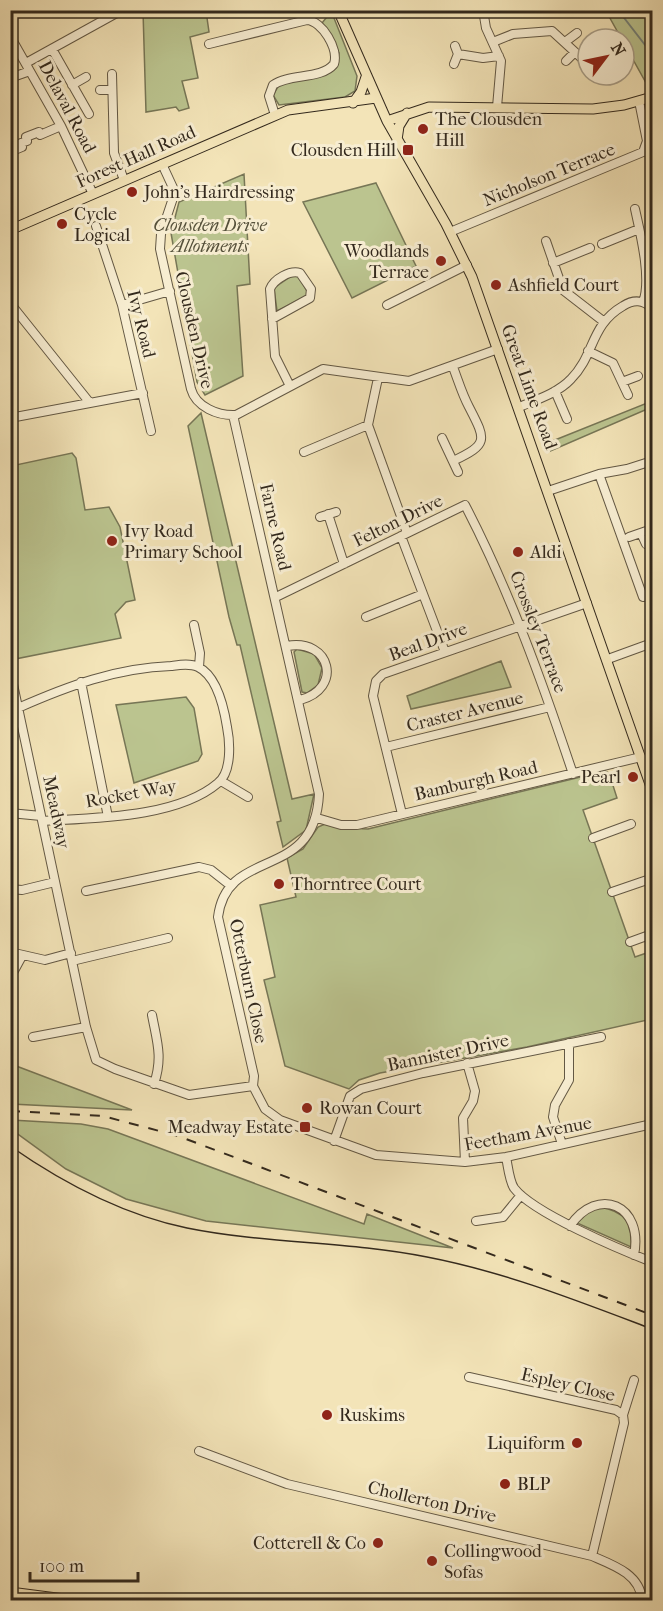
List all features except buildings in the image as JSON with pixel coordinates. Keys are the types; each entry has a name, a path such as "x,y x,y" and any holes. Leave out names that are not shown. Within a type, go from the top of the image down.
{"main road":[{"name":"Great Lime Road","path":"338,10 387,121 450,232 466,266 519,407 652,790"},
{"path":"353,103 361,92 366,77"},
{"path":"387,121 429,106 593,109 652,97"},
{"name":"Forest Hall Road","path":"10,230 275,115 296,108 353,103 376,98"},
{"path":"397,140 399,126 407,113"},
{"path":"10,1592 72,1600"}],"street":[{"path":"10,78 52,49 122,10"},
{"path":"483,10 502,66 497,88 497,107"},
{"path":"209,44 307,20 320,20 335,52 334,64 327,70 284,80 273,85 269,96 275,115"},
{"path":"493,42 513,34 549,30 556,33 574,53 566,61"},
{"path":"565,42 576,34"},
{"name":"Delaval Road","path":"10,36 61,126 93,194"},
{"path":"454,64 458,54 455,46"},
{"path":"52,49 89,114"},
{"path":"458,54 483,58 499,56"},
{"path":"112,74 114,153 124,180"},
{"path":"72,86 86,77"},
{"path":"100,90 112,90"},
{"name":"Nicholson Terrace","path":"450,232 644,152 647,141 639,101"},
{"path":"10,152 22,147 21,143 27,141 26,137 39,132 40,135 61,126"},
{"name":"Clousden Drive","path":"162,164 175,192 160,241 194,399 203,406 233,416"},
{"path":"635,208 646,292 643,302"},
{"name":"Ivy Road","path":"96,226 122,305 152,431"},
{"path":"602,244 639,229"},
{"path":"546,241 563,290 603,321"},
{"path":"553,263 590,248"},
{"path":"387,306 466,266"},
{"path":"272,320 310,298 311,289 300,273 292,272 272,284 272,320 275,356 290,386"},
{"path":"122,305 170,291"},
{"path":"519,407 555,391 579,371 603,321 629,302 643,302 652,308"},
{"path":"10,303 90,403"},
{"path":"233,416 328,369 409,381 498,349"},
{"path":"588,351 613,363 628,395"},
{"path":"453,367 466,402 481,427 482,436 476,449 453,462"},
{"path":"622,382 638,376"},
{"path":"378,378 368,425 423,594 445,652"},
{"path":"555,391 567,419"},
{"path":"10,418 143,393"},
{"name":"Farne Road","path":"233,416 318,778 320,794 317,818"},
{"path":"304,452 368,425"},
{"path":"442,438 458,472"},
{"path":"548,491 599,474 627,470 652,460"},
{"path":"599,474 643,597"},
{"name":"Felton Drive","path":"276,597 465,505"},
{"name":"Crossley Terrace","path":"465,505 496,564 522,626 573,774"},
{"name":"Felton Drive","path":"328,514 344,564"},
{"path":"629,537 652,529"},
{"path":"642,533 646,544"},
{"path":"366,617 423,594"},
{"name":"Beal Drive","path":"402,814 373,696 376,681 383,674 587,603"},
{"path":"194,625 200,653 199,667 215,688 229,735 229,755 221,781 248,796"},
{"path":"608,659 652,643"},
{"path":"287,646 300,644 315,649 322,656 327,669 325,682 319,692 300,700"},
{"path":"18,708 81,682 153,666 199,667"},
{"name":"Meadway","path":"10,670 92,1053 100,1063 177,1093 199,1095 244,1085 253,1086"},
{"path":"81,682 108,817"},
{"name":"Craster Avenue","path":"386,747 550,706"},
{"name":"Bamburgh Road","path":"317,818 341,825 357,825 641,757"},
{"name":"Rocket Way","path":"10,813 42,818 108,817 159,808 189,799 221,781"},
{"path":"86,891 199,867 211,870 230,885 236,879 304,843 317,818"},
{"path":"593,838 631,824"},
{"path":"612,892 650,879"},
{"path":"10,889 22,890 55,882"},
{"name":"Otterburn Close","path":"230,885 222,896 218,917 254,1076 253,1086"},
{"path":"630,942 652,934"},
{"path":"10,952 45,960 168,938"},
{"path":"10,978 22,956"},
{"path":"152,1015 160,1054 160,1065 154,1084"},
{"path":"33,1037 86,1027"},
{"name":"Bannister Drive","path":"334,1140 350,1096 355,1091 467,1063 601,1037"},
{"path":"562,1144 553,1117 555,1105 569,1080 568,1043"},
{"path":"465,1162 463,1118 473,1101 475,1091 467,1063"},
{"name":"Feetham Avenue","path":"253,1086 265,1109 274,1118 376,1155 465,1162 506,1157 652,1124"},
{"path":"506,1157 512,1183 521,1195 570,1226 652,1262"},
{"path":"476,1221 503,1217 521,1195"},
{"path":"570,1226 585,1209 609,1204 617,1207 634,1224 637,1237 634,1255"},
{"name":"Espley Close","path":"469,1377 616,1410 623,1415 624,1424 592,1556"},
{"path":"623,1415 634,1380"},
{"name":"Chollerton Drive","path":"199,1452 296,1486 592,1556 630,1576 639,1588 642,1600"}],"green space":[{"path":"143,11 206,11 209,32 190,37 198,78 182,81 189,108 179,111 176,107 146,112"},
{"path":"606,11 652,11 652,89 650,90 636,65 636,27 615,27"},
{"path":"332,13 357,76 355,91 345,97 279,105 273,95 279,85 329,73 336,68 339,53 322,23 326,18 323,15"},
{"name":"Clousden Drive Allotments","path":"244,174 250,284 237,286 243,376 205,395 197,382 171,233 179,202"},
{"path":"376,183 416,266 352,298 303,202"},
{"path":"293,275 298,275 309,295 277,311 274,288"},
{"path":"652,401 652,407 548,452 545,444"},
{"path":"201,413 292,799 314,794 306,830 283,847 277,822 281,821 240,645 237,645 229,617 188,426"},
{"path":"72,453 76,458 85,510 109,507 120,527 135,600 126,602 115,614 121,638 15,659 10,638 11,466"},
{"path":"297,649 314,654 322,668 318,685 307,693 302,692 294,652"},
{"path":"501,661 511,687 411,709 407,696"},
{"path":"186,697 194,708 202,754 198,761 134,783 116,705"},
{"path":"605,771 609,773 617,798 583,810 635,957 652,951 652,1019 527,1047 380,1073 359,1080 349,1089 285,1066 264,980 275,977 260,905 296,897 287,858 303,849 318,827 325,824 343,828 368,829"},
{"path":"11,1064 132,1110 11,1104"},
{"path":"11,1120 81,1124 108,1129 364,1224 367,1214 453,1248 206,1221 126,1199 66,1169 11,1129"},
{"path":"599,1207 615,1211 625,1219 630,1231 631,1247 577,1223 586,1212"}],"waterway":[{"path":"618,10 652,54"}],"tram line":[{"path":"10,1146 51,1173 95,1196 163,1222 217,1233 367,1248 456,1263 541,1288 652,1329"}],"railway":[{"path":"10,1111 103,1116 178,1136 652,1315"}],"place":[{"name":"The Clousden Hill","path":"423,129"},
{"name":"Clousden Hill","path":"408,150"},
{"name":"John’s Hairdressing","path":"132,192"},
{"name":"Cycle Logical","path":"62,224"},
{"name":"Woodlands Terrace","path":"441,261"},
{"name":"Ashfield Court","path":"496,285"},
{"name":"Ivy Road Primary School","path":"112,541"},
{"name":"Aldi","path":"518,552"},
{"name":"Pearl","path":"633,777"},
{"name":"Thorntree Court","path":"279,884"},
{"name":"Rowan Court","path":"307,1108"},
{"name":"Meadway Estate","path":"305,1127"},
{"name":"Ruskims","path":"327,1415"},
{"name":"Liquiform","path":"577,1443"},
{"name":"BLP","path":"505,1484"},
{"name":"Cotterell & Co","path":"378,1543"},
{"name":"Collingwood Sofas","path":"432,1561"}]}
